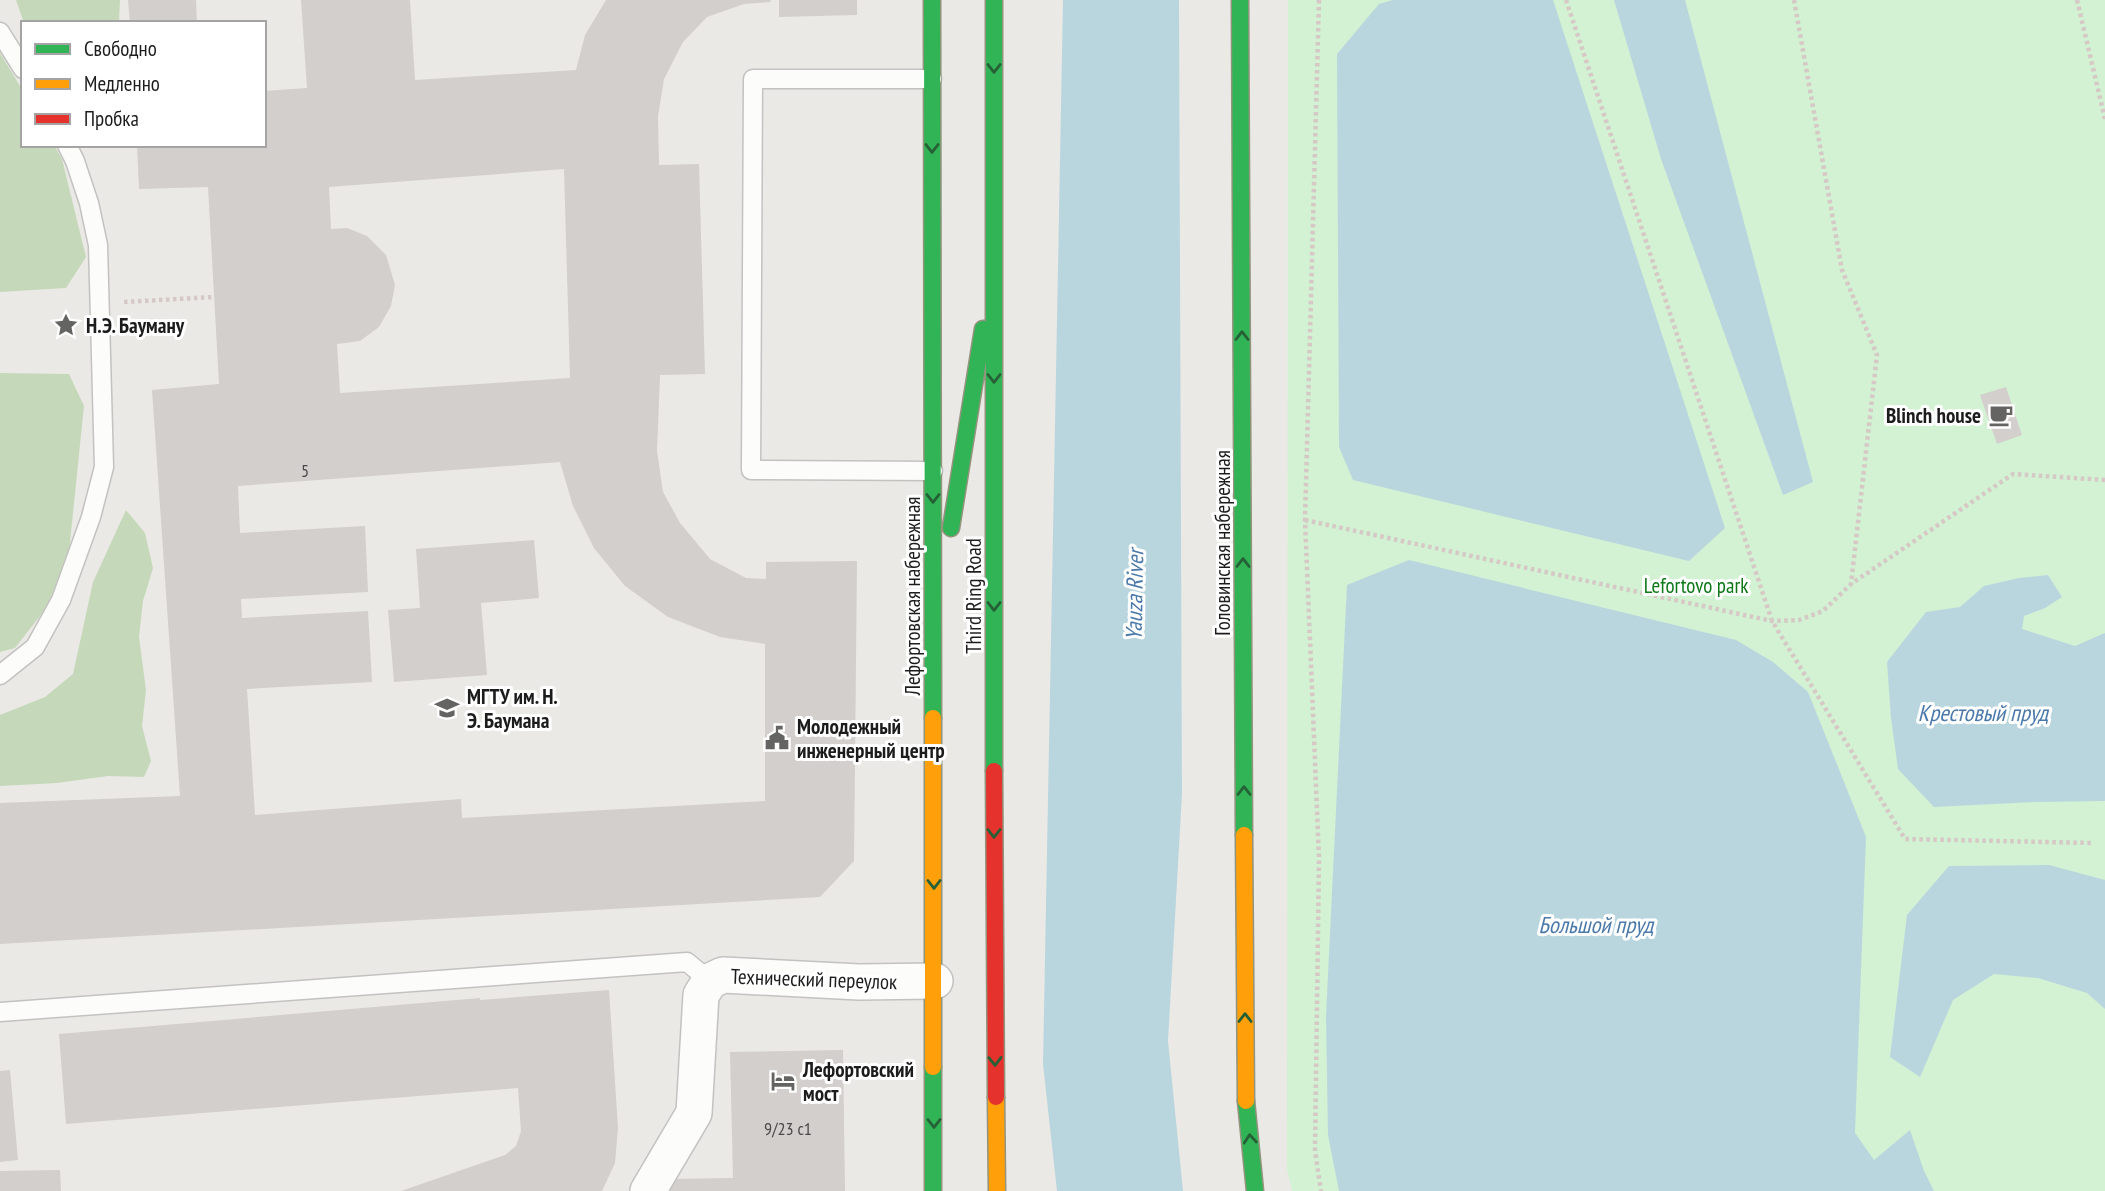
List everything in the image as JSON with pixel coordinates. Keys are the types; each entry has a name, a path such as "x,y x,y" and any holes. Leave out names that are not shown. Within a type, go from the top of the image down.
{"main road":[{"name":"Лефортовская набережная","path":"932,0 935,981 933,1191"},
{"name":"Third Ring Road","path":"994,0 994,983 997,1191"},
{"name":"Головинская набережная","path":"1240,0 1245,1087 1255,1191"},
{"path":"933,645 994,261"}],"street":[{"name":"Технический переулок","path":"648,1191 694,1113 701,995 710,981 723,975 859,982 935,981"}],"lane":[{"path":"0,32 21,66"},
{"path":"932,79 753,79 751,470 933,471"},
{"path":"0,675 35,647 61,600 92,516 104,467 98,245 89,203 68,147"},
{"path":"0,1012 687,961 710,981"}],"path":[{"path":"1320,0 1305,520 1319,858 1315,1151 1321,1191"},
{"path":"1566,0 1772,621 1905,839 2093,843"},
{"path":"1794,0 1842,270 1877,355 1851,584"},
{"path":"2077,0 2105,119"},
{"path":"99,304 214,297"},
{"path":"1305,520 1772,621 1798,620 1823,611 1851,584 2012,474 2105,480"}],"green space":[{"path":"16,0 120,0 119,21 23,21"},
{"name":"Lefortovo park","path":"1288,0 2105,0 2105,1191 1292,1191 1287,1169"},
{"path":"0,53 21,88 21,147 55,147 62,159 86,257 66,288 0,292"},
{"path":"0,373 69,374 84,406 69,552 47,607 15,648 0,652"},
{"path":"126,510 145,533 153,568 143,601 139,637 146,690 142,726 151,761 144,777 108,776 57,783 0,786 0,715 45,697 73,674 93,582"}],"water":[{"name":"Yauza River","path":"1063,0 1179,0 1182,794 1168,1041 1183,1191 1057,1191 1043,1064"},
{"path":"1393,0 1553,0 1725,528 1689,561 1353,480 1339,447 1337,54 1379,4"},
{"path":"1614,0 1685,0 1813,482 1783,495 1661,159"},
{"name":"Большой пруд","path":"1409,560 1736,640 1773,662 1808,692 1866,837 1855,1133 1874,1160 1910,1130 1934,1191 1339,1191 1328,1135 1326,1016 1347,585"},
{"name":"Крестовый пруд","path":"2048,575 2062,597 2045,608 2024,616 2022,629 2075,646 2105,633 2105,801 1934,807 1898,769 1887,662 1926,612 1960,607 1984,586"},
{"path":"2049,865 2105,880 2105,1009 2087,993 2038,978 1994,974 1953,1000 1920,1077 1890,1057 1907,915 1949,866"}],"building":[{"path":"128,0 196,0 197,21 130,21"},
{"path":"301,0 410,0 415,80 576,70 585,35 606,0 770,0 771,2 744,4 707,17 683,42 664,79 658,116 659,165 699,164 705,374 660,375 657,451 663,492 680,523 710,559 746,578 766,579 766,562 857,561 854,861 820,897 0,944 0,803 180,796 152,390 219,384 208,187 139,189 137,147 266,147 266,91 307,88","holes":["564,169 570,378 340,393 337,344 360,341 379,327 391,306 395,285 386,255 367,236 347,228 331,229 329,187","560,462 573,506 594,548 625,586 668,617 720,637 765,644 765,801 462,818 461,799 255,815 247,689 372,682 368,611 242,618 241,599 368,592 365,526 240,533 238,486"]},
{"path":"779,0 857,0 857,15 779,17"},
{"name":"Blinch house","path":"2006,387 2022,435 1997,444 1980,395"},
{"path":"534,540 539,598 481,603 487,675 394,682 388,610 420,608 416,549"},
{"path":"609,990 618,1128 615,1163 602,1191 401,1191 505,1155 516,1146 521,1131 518,1088 66,1124 59,1034 480,998"},
{"path":"843,1050 845,1191 671,1191 670,1179 733,1178 730,1052"},
{"path":"10,1070 18,1160 0,1162 0,1071"},
{"path":"60,1170 61,1191 0,1191 0,1171"}],"traffic: fast":[{"path":"932,0 933,718"},
{"path":"994,0 994,771"},
{"path":"1240,0 1244,835"},
{"path":"951,528 983,329"},
{"path":"933,1067 933,1191"},
{"path":"1246,1101 1255,1191"}],"traffic: slow":[{"path":"933,718 933,1067"},
{"path":"1244,835 1246,1101"},
{"path":"996,1097 997,1191"}],"traffic: jam":[{"path":"994,771 996,1097"}],"place":[{"name":"Н.Э. Бауману","path":"66,325"},
{"name":"Blinch house","path":"2001,415"},
{"name":"МГТУ им. Н. Э. Баумана","path":"447,708"},
{"name":"Молодежный инженерный центр","path":"777,738"},
{"name":"Лефортовский мост","path":"783,1081"}]}
